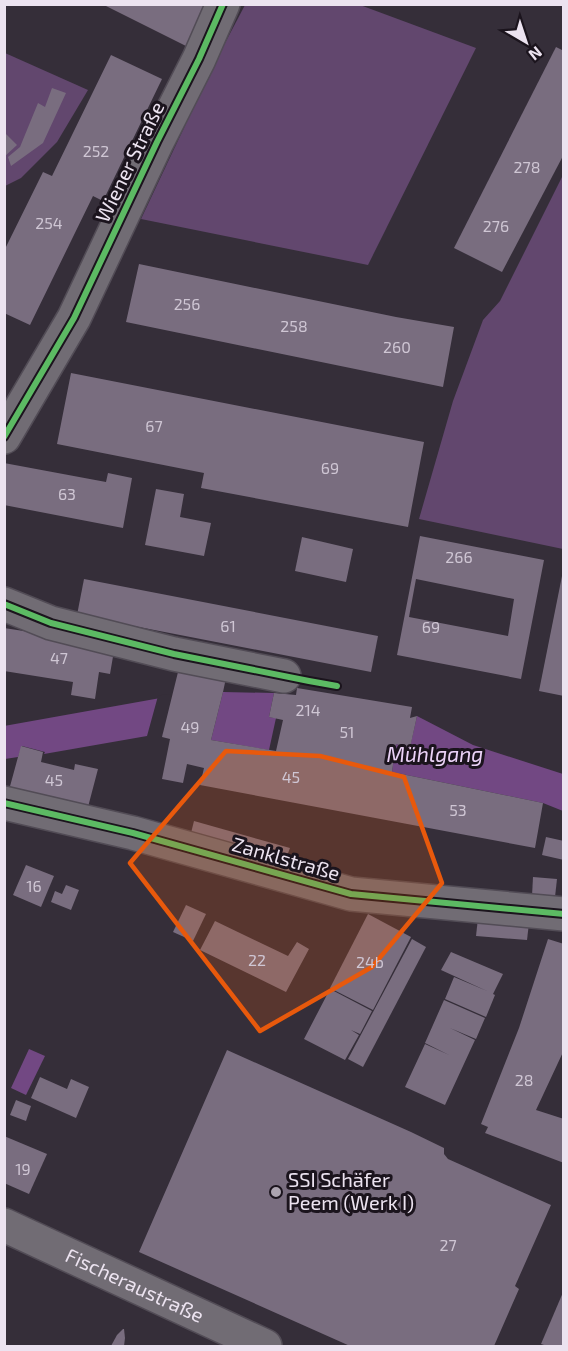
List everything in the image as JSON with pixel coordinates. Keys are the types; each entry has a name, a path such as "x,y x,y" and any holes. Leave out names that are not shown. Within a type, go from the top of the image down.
{"street":[{"name":"Wiener Straße","path":"4,437 74,318 199,59 223,4"},
{"path":"4,604 51,623 174,654 284,676"},
{"name":"Zanklstraße","path":"4,803 134,833 351,894 564,914"},
{"name":"Fischeraustraße","path":"4,1225 265,1347"}],"highlighted area":[{"path":"226,751 320,756 404,777 442,883 372,967 260,1031 130,863"}],"shaded area":[{"path":"245,5 360,5 476,48 368,265 141,219 215,62"},
{"path":"5,53 88,90 57,142 21,178 5,186"},
{"path":"563,175 564,549 419,519 453,401 483,320 500,301"}],"water":[{"path":"223,692 274,693 269,717 276,718 269,750 211,740"},
{"path":"166,697 162,737 147,736 44,754 45,752 22,746 18,757 5,759 4,726"},
{"name":"Mühlgang","path":"417,716 473,745 563,774 563,811 543,803 392,772 396,744 410,747"},
{"path":"29,1049 45,1056 26,1095 11,1088"}],"pier":[{"path":"172,695 162,737 165,738 155,740 147,736 158,696"}],"building":[{"path":"102,4 209,4 188,47"},
{"path":"556,47 564,51 564,154 502,272 454,248"},
{"path":"111,55 162,79 103,201 93,196 30,325 4,313 4,251 43,172 52,176"},
{"path":"52,88 66,93 43,143 11,166 8,157 20,147 38,103 45,107"},
{"path":"4,132 17,145 4,157"},
{"path":"139,264 454,327 443,387 126,322"},
{"path":"71,373 424,442 408,527 201,488 204,473 57,444"},
{"path":"4,463 106,482 108,473 132,478 123,528 4,505"},
{"path":"156,489 184,494 180,517 211,523 204,556 145,545"},
{"path":"420,536 544,560 521,679 397,655","holes":["416,579 514,599 508,636 409,617"]},
{"path":"302,537 353,549 346,582 295,571"},
{"path":"562,576 564,576 564,696 539,691"},
{"path":"84,579 378,636 371,672 77,615"},
{"path":"4,628 115,645 110,674 99,672 95,699 71,695 73,682 4,671"},
{"path":"179,668 226,678 211,740 276,751 283,720 269,717 274,693 296,695 297,688 412,707 410,718 417,716 410,748 396,744 392,772 543,803 535,848 200,785 204,768 187,764 183,783 162,779 170,739 162,737"},
{"path":"21,746 43,752 41,762 74,770 75,764 98,769 88,807 9,790"},
{"path":"194,821 290,848 284,864 190,837"},
{"path":"546,837 564,841 564,860 542,855"},
{"path":"26,865 54,876 41,907 13,895"},
{"path":"533,877 557,879 555,897 532,896"},
{"path":"66,885 79,890 71,910 51,902 55,891 62,894"},
{"path":"186,905 206,914 193,941 173,932"},
{"path":"368,914 411,937 373,1010 330,988"},
{"path":"478,918 529,923 527,940 476,936"},
{"path":"215,921 288,956 297,942 309,949 286,992 200,950"},
{"path":"412,939 426,947 363,1067 348,1059"},
{"path":"548,939 564,944 564,1050 536,1110 564,1119 564,1163 485,1133 488,1127 481,1124 519,1028"},
{"path":"451,952 503,974 493,994 495,995 486,1017 445,999 454,977 487,991 441,970"},
{"path":"330,989 372,1011 360,1034 351,1030 359,1035 345,1060 304,1039"},
{"path":"444,1000 485,1018 476,1039 450,1028 475,1040 445,1105 405,1087 425,1044 449,1055 425,1043"},
{"path":"227,1050 411,1132 444,1148 444,1154 448,1159 551,1205 515,1286 519,1289 494,1346 350,1346 139,1252"},
{"path":"40,1077 67,1089 71,1079 89,1087 76,1118 31,1098"},
{"path":"16,1100 31,1106 26,1121 10,1115"},
{"path":"4,1136 47,1154 29,1194 4,1183"},
{"path":"564,1290 564,1346 541,1344"},
{"path":"123,1329 124,1346 111,1346 117,1335"}],"cycle path":[{"path":"4,437 74,318 199,59 223,4"},
{"path":"4,604 51,623 174,654 337,686"},
{"path":"4,803 133,833 351,894 564,914"}],"place":[{"name":"SSI Schäfer Peem (Werk I)","path":"276,1192"}]}
